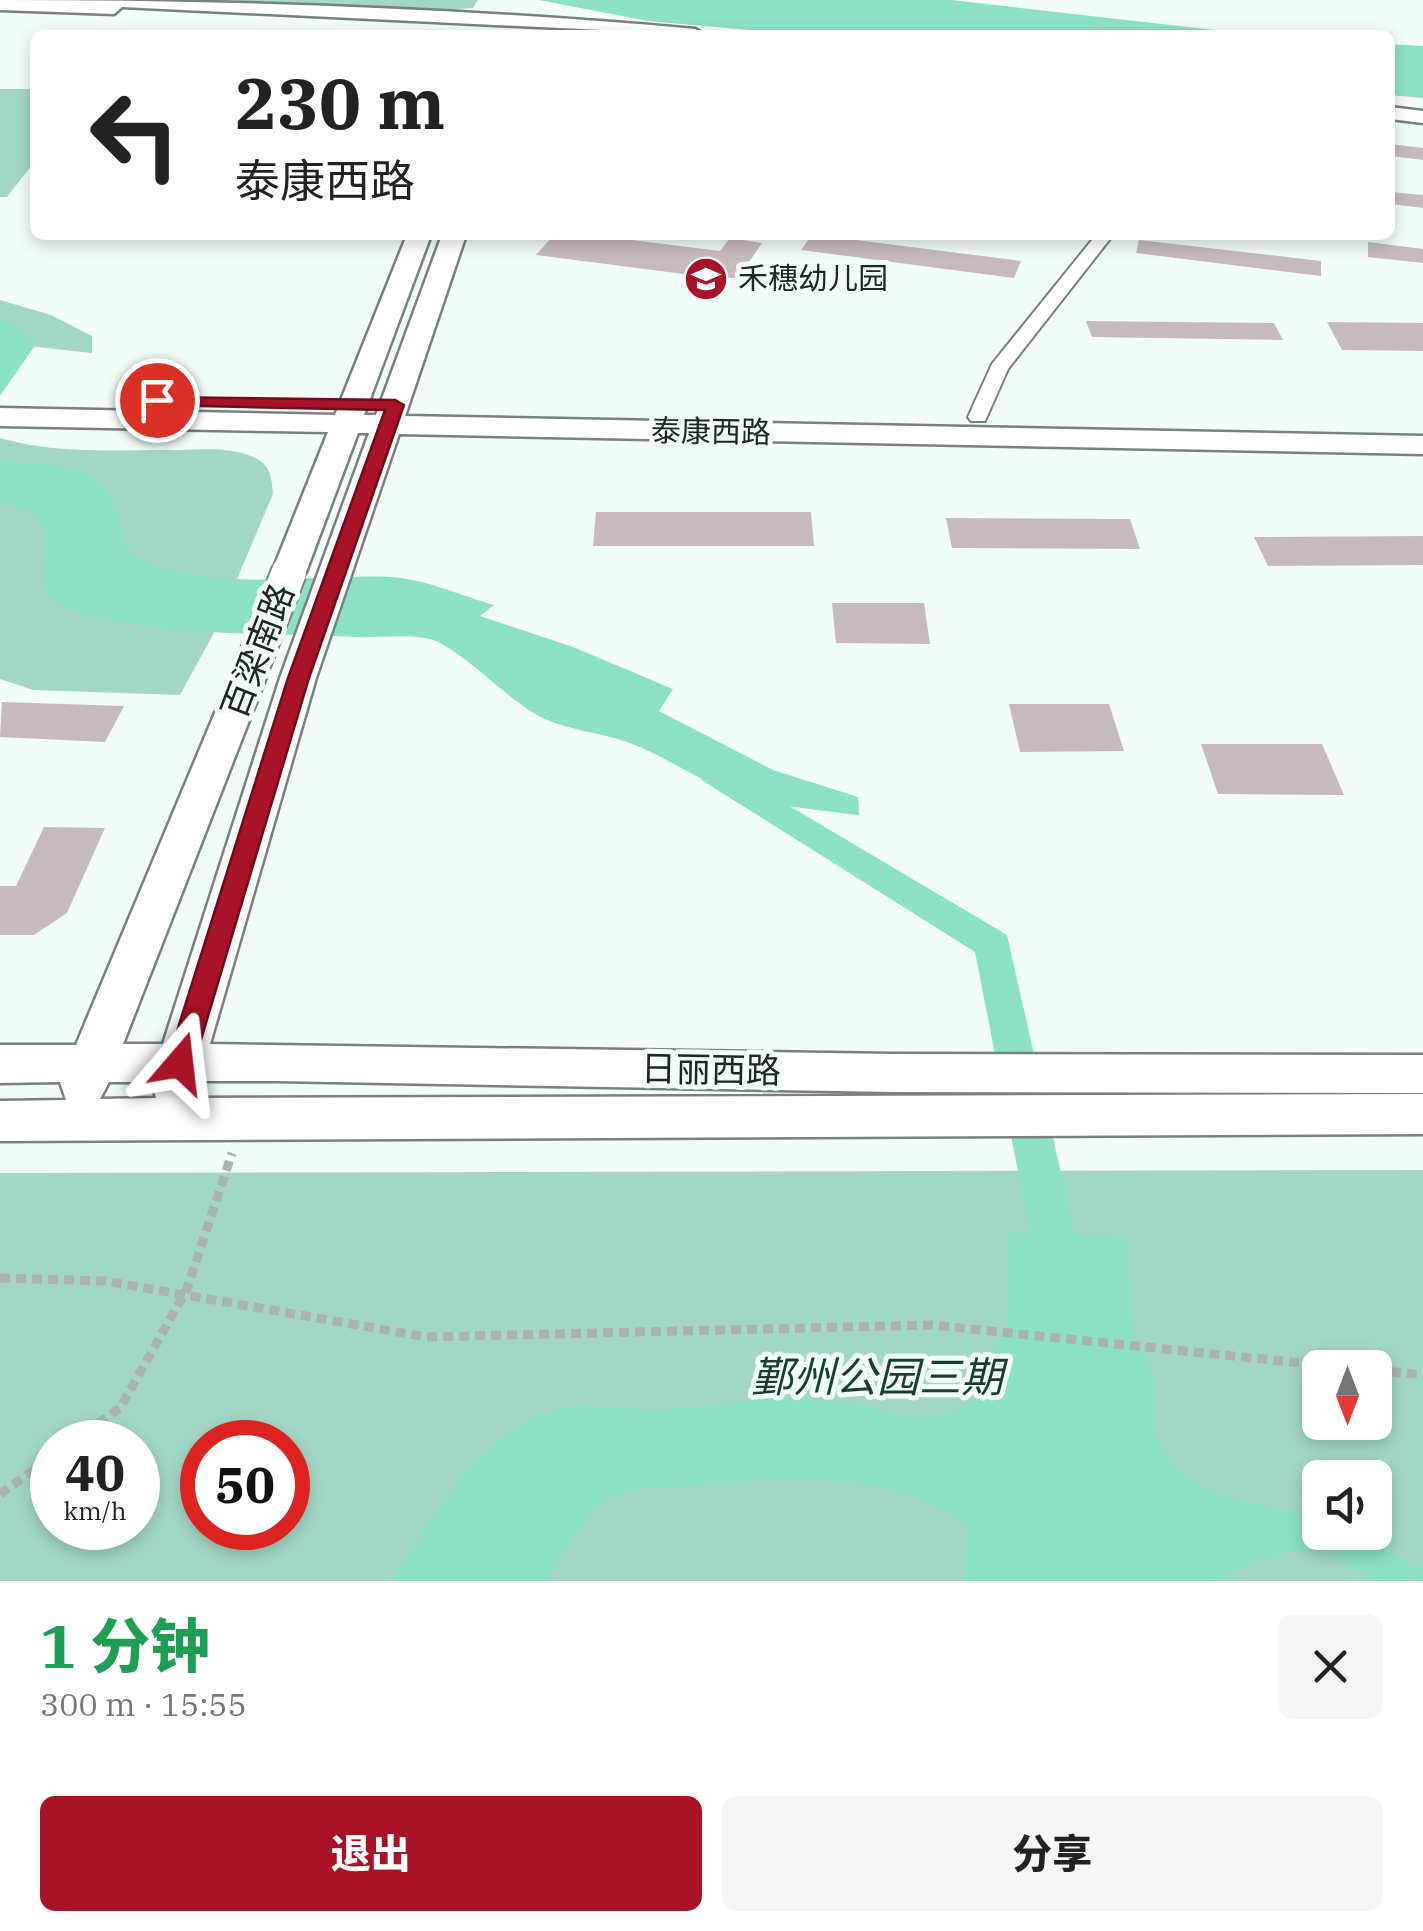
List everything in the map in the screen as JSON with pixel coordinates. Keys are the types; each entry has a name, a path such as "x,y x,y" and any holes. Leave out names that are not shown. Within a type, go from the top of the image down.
{"main road":[{"path":"85,0 528,17 649,30"},
{"path":"0,6 503,16"},
{"path":"528,17 581,30"},
{"path":"1395,103 1423,106"},
{"path":"1395,114 1423,117"},
{"name":"百梁南路","path":"70,1120 248,677 417,240"},
{"name":"百梁南路","path":"164,1118 298,678 452,240"},
{"name":"泰康西路","path":"0,397 350,415 1423,445"},
{"name":"泰康西路","path":"0,417 350,415"},
{"name":"泰康西路","path":"391,416 1423,420"},
{"name":"日丽西路","path":"0,1064 1423,1074"},
{"name":"日丽西路","path":"0,1122 244,1116 1423,1114"}],"street":[{"path":"978,417 999,368 1100,240"}],"path":[{"path":"103,1420 120,1408 187,1288 244,1116"},
{"path":"0,1278 105,1280 426,1337 913,1325 1302,1363"},
{"path":"1392,1372 1423,1375"},
{"path":"0,1494 30,1472"}],"green space":[{"path":"121,0 478,0 473,8 435,11"},
{"path":"0,89 30,89 30,167 7,197 0,197"},
{"path":"0,300 51,315 92,336 92,353 0,343"},
{"path":"0,438 84,450 227,450 249,455 266,466 273,494 215,631 180,695 33,690 0,679"},
{"name":"鄞州公园三期","path":"1423,1170 1423,1581 0,1581 0,1173"}],"shaded area":[{"path":"539,0 951,0 1215,30 750,30 648,21"},
{"path":"1395,44 1423,46 1423,98 1395,95"},
{"path":"0,319 17,325 34,347 0,396"},
{"path":"0,461 47,464 92,478 112,501 128,553 156,566 188,574 255,580 404,578 494,605 480,616 573,647 673,689 659,711 773,770 858,797 859,815 753,799 636,746 547,720 433,640 167,629 95,617 65,607 50,596 44,583 45,535 40,522 26,511 0,505"},
{"path":"1008,1233 1127,1236 1133,1325 1153,1374 1155,1426 1167,1455 1183,1473 1203,1486 1249,1502 1302,1512 1302,1550 1390,1550 1423,1573 1423,1581 1375,1581 1334,1556 1306,1551 1259,1560 1221,1581 964,1581 968,1530 943,1510 912,1496 877,1487 801,1480 661,1487 615,1495 590,1515 546,1581 393,1581 424,1528 466,1473 515,1429 543,1414 572,1406 658,1410 809,1399 850,1403 902,1415 935,1416 975,1401 988,1356 1007,1334"}],"building":[{"path":"1395,145 1423,148 1423,160 1395,157"},
{"path":"1395,192 1423,195 1423,208 1395,205"},
{"path":"550,240 632,240 720,251 728,240 762,243 738,278 536,255"},
{"path":"808,240 852,240 1021,261 1014,278 801,250"},
{"path":"1139,240 1321,261 1321,276 1136,253"},
{"path":"1368,242 1423,249 1423,263 1368,257"},
{"path":"1086,321 1274,323 1283,340 1092,337"},
{"path":"1327,322 1423,323 1423,351 1342,350"},
{"path":"596,512 811,512 814,546 593,546"},
{"path":"946,518 1130,519 1140,549 952,548"},
{"path":"1423,536 1423,565 1268,566 1254,537"},
{"path":"832,603 924,603 930,644 836,643"},
{"path":"2,702 124,706 105,742 0,737"},
{"path":"1009,704 1109,704 1124,751 1020,752"},
{"path":"1201,744 1322,744 1344,795 1218,794"},
{"path":"44,827 105,828 67,913 34,935 0,935 0,886 16,886"}],"waterway":[{"path":"715,773 993,945 1062,1279"}],"place":[{"name":"禾穗幼儿园","path":"706,279"}],"route":[{"path":"157,400 395,405 298,678 180,1063"}]}
